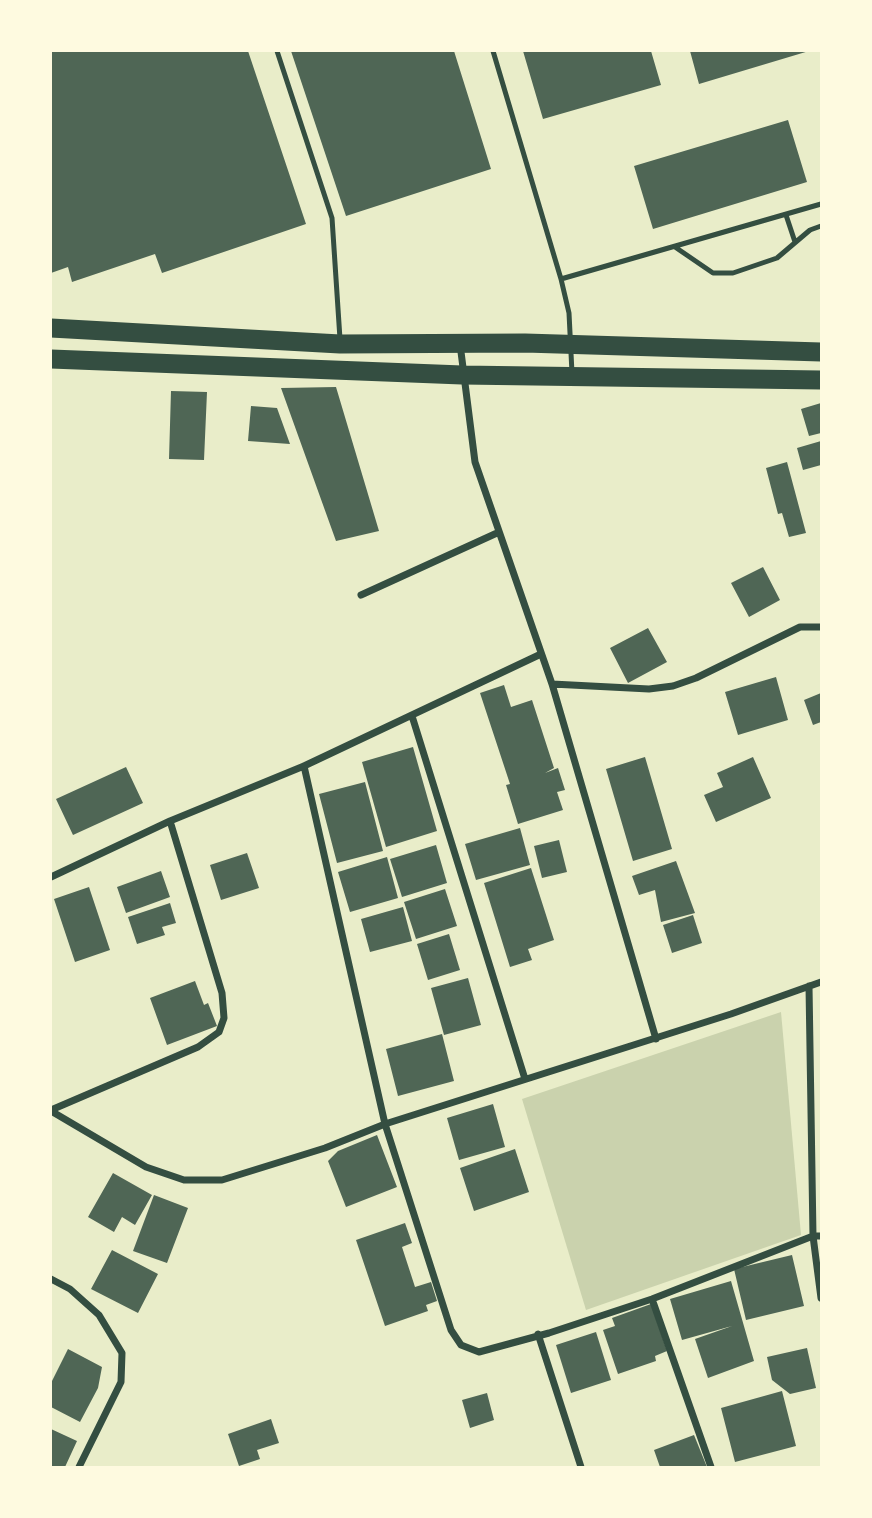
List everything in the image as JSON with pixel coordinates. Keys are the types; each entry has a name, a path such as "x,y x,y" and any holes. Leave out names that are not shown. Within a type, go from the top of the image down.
{"highway":[{"path":"51,328 147,336 340,344 460,343 821,352"},
{"path":"51,359 462,375 821,380"}],"street":[{"path":"460,343 475,462 497,533 552,684 656,1039"},
{"path":"361,595 497,533"},
{"path":"552,684 649,689 673,686 696,678 800,627 821,628"},
{"path":"51,877 170,821 304,766 541,654"},
{"path":"412,716 526,1079"},
{"path":"304,766 385,1124 451,1330 461,1345 479,1352 549,1333 652,1299 817,1236"},
{"path":"51,1111 198,1047 219,1032 224,1018 222,993 170,821"},
{"path":"51,1111 146,1167 184,1180 222,1180 325,1149 385,1124 656,1039 821,982"},
{"path":"809,986 821,1298"},
{"path":"51,1279 70,1289 99,1315 122,1353 121,1382 79,1467"},
{"path":"652,1299 712,1467"},
{"path":"538,1334 581,1467"}],"lane":[{"path":"277,51 332,218 340,344 338,370"},
{"path":"493,51 561,279 569,313 572,376"},
{"path":"561,279 821,204"},
{"path":"786,215 795,242"},
{"path":"675,247 713,273 733,273 777,258 810,230 821,226"}],"green space":[{"path":"781,1012 801,1235 586,1310 522,1099"}],"building":[{"path":"51,51 248,51 306,224 162,273 155,254 72,282 68,267 51,273"},
{"path":"291,51 454,51 491,169 346,216"},
{"path":"523,51 651,51 661,85 543,119"},
{"path":"690,51 809,51 699,84"},
{"path":"788,120 807,182 653,229 634,166"},
{"path":"336,387 379,531 336,541 281,388"},
{"path":"171,391 207,392 204,460 169,459"},
{"path":"821,403 821,433 809,436 801,409"},
{"path":"251,406 277,408 290,444 248,441"},
{"path":"821,441 821,465 803,470 797,448"},
{"path":"787,462 806,533 789,537 782,513 778,514 766,468"},
{"path":"763,567 780,600 749,617 731,583"},
{"path":"648,628 667,662 628,683 610,648"},
{"path":"776,677 788,720 738,735 725,692"},
{"path":"504,685 511,707 532,700 554,768 545,773 558,768 565,790 557,792 563,810 518,824 506,785 510,784 480,693"},
{"path":"821,693 821,722 813,725 804,700"},
{"path":"413,747 437,831 386,847 362,762"},
{"path":"645,757 672,849 633,861 606,769"},
{"path":"753,757 771,798 716,822 704,795 723,787 717,773"},
{"path":"126,767 143,803 73,835 56,799"},
{"path":"365,782 383,851 337,863 319,794"},
{"path":"520,828 530,865 476,880 465,844"},
{"path":"559,840 567,872 542,878 534,846"},
{"path":"436,845 447,883 402,897 390,859"},
{"path":"247,853 259,888 221,900 210,865"},
{"path":"387,857 398,898 350,912 338,872"},
{"path":"676,861 695,913 661,922 655,890 639,895 632,876"},
{"path":"531,868 554,940 528,949 532,960 510,967 484,883"},
{"path":"161,871 170,897 126,913 117,887"},
{"path":"89,887 110,950 75,962 54,899"},
{"path":"445,889 457,926 416,939 404,902"},
{"path":"170,903 176,923 162,927 165,935 137,944 128,917"},
{"path":"403,907 412,941 370,952 361,919"},
{"path":"693,915 702,943 672,953 663,925"},
{"path":"449,934 460,970 428,980 417,944"},
{"path":"468,978 481,1025 444,1035 431,988"},
{"path":"195,981 204,1005 208,1003 217,1026 167,1045 150,998"},
{"path":"442,1034 454,1081 398,1096 386,1049"},
{"path":"493,1104 505,1147 459,1160 447,1118"},
{"path":"377,1135 397,1187 346,1207 328,1161 338,1151"},
{"path":"515,1149 529,1192 474,1211 460,1168"},
{"path":"113,1173 152,1195 135,1225 122,1217 114,1232 88,1217"},
{"path":"154,1195 188,1208 167,1263 133,1251"},
{"path":"405,1223 412,1243 402,1247 415,1287 431,1282 437,1301 426,1305 428,1311 385,1326 356,1240"},
{"path":"112,1250 158,1274 138,1313 91,1289"},
{"path":"792,1255 804,1306 746,1320 734,1269"},
{"path":"731,1281 754,1361 708,1378 695,1339 732,1326 682,1340 670,1299"},
{"path":"651,1304 667,1351 655,1356 656,1361 618,1374 603,1330 615,1326 612,1318"},
{"path":"596,1332 611,1380 571,1393 556,1345"},
{"path":"807,1348 816,1388 790,1394 772,1380 767,1357"},
{"path":"68,1349 102,1367 98,1388 80,1422 51,1407 51,1383"},
{"path":"782,1391 796,1446 735,1462 721,1408"},
{"path":"487,1393 494,1420 470,1428 462,1400"},
{"path":"271,1419 279,1443 257,1450 260,1459 239,1466 228,1434"},
{"path":"51,1429 77,1441 65,1467 51,1467"},
{"path":"694,1435 707,1467 660,1467 654,1450"}]}
